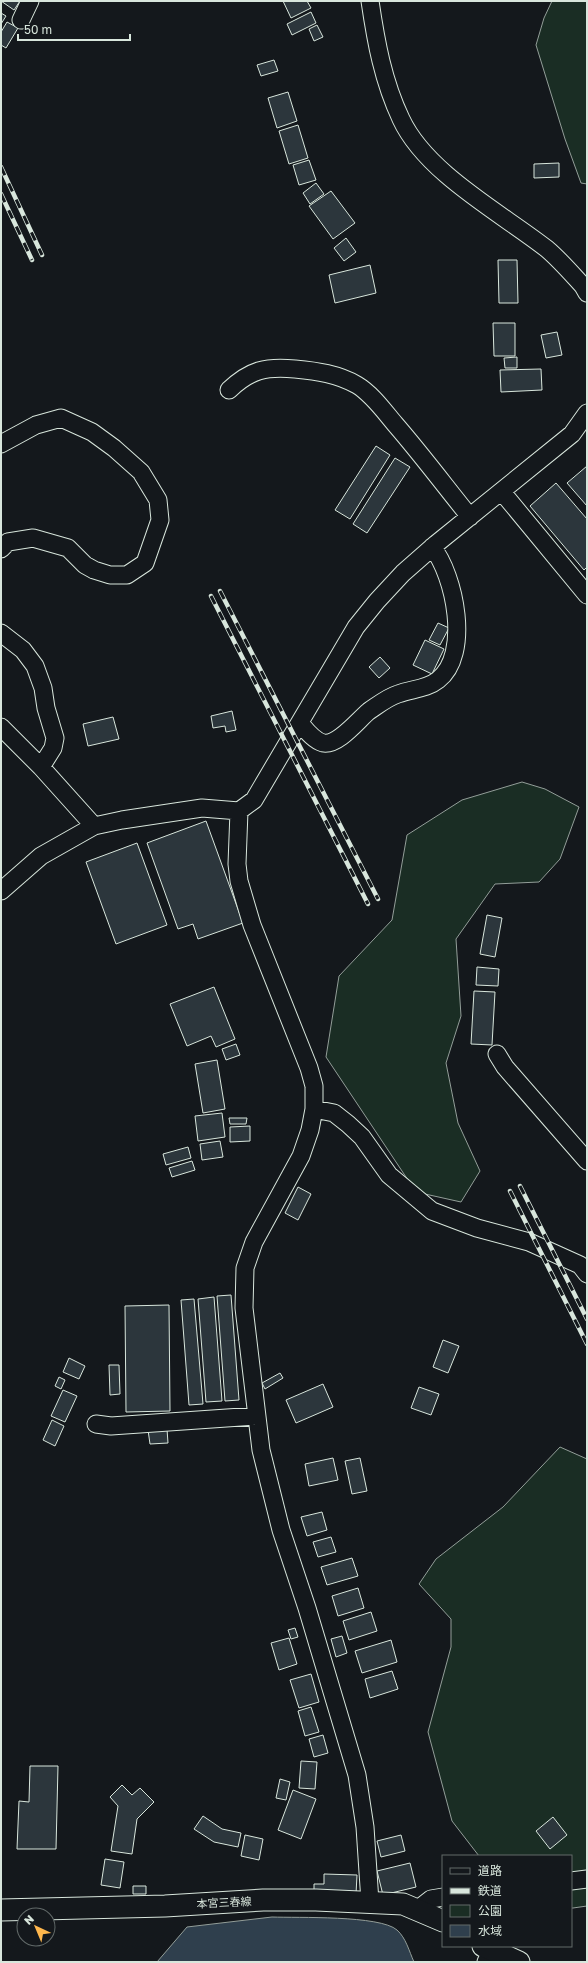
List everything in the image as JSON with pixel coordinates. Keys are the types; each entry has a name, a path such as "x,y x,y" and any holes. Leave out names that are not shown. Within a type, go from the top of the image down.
{"main road":[{"name":"本宮三春線","path":"1,1910 164,1906 263,1900 370,1902 403,1904 442,1921"},
{"path":"487,1953 519,1962"}],"street":[{"path":"21,20 30,1"},
{"path":"370,1 384,76 401,119 414,141 452,178 548,250 583,286 587,293"},
{"path":"229,390 242,378 255,372 282,367 321,372 340,377 358,386 376,402 470,517"},
{"path":"1,891 42,856 94,826 122,820 202,808 239,811 254,800 356,627 403,573 432,547 572,434 587,413"},
{"path":"1,444 36,425 61,418 92,432 114,448 141,472 158,500 160,520 145,563 127,575 110,575 94,570 85,565 68,548 33,538 8,542 1,550"},
{"path":"502,492 587,595"},
{"path":"300,723 312,736 323,743 335,742 380,704 397,694 438,681 448,671 458,633 458,616 454,597 442,562 432,547"},
{"path":"1,633 23,650 35,666 43,688 46,708 55,738 52,748 41,767"},
{"path":"1,727 41,767 94,826"},
{"path":"239,811 237,864 239,880 252,925 309,1068 314,1086 314,1109 310,1130 301,1156 254,1242 245,1268 244,1308 260,1450 281,1530 307,1608 357,1775 365,1827 370,1902"},
{"path":"497,1054 505,1067 587,1161"},
{"path":"314,1109 334,1113 348,1124 362,1137 389,1174 432,1211 477,1228 529,1242 580,1265 587,1274"},
{"path":"96,1424 111,1426 256,1416"},
{"path":"572,1881 587,1879"},
{"path":"417,1910 431,1899 442,1897"}],"green space":[{"path":"552,1 587,1 587,184 581,183 565,139 536,45 544,18"},
{"path":"522,782 545,789 579,807 560,859 539,882 495,884 456,939 461,1016 446,1063 458,1123 480,1171 461,1202 416,1192 326,1057 339,976 392,920 407,835 462,800"},
{"path":"560,1447 587,1459 587,1906 572,1908 572,1855 478,1855 452,1821 428,1732 451,1647 451,1619 419,1584 436,1559 503,1507"}],"water":[{"path":"272,1917 338,1918 388,1925 397,1930 403,1937 414,1962 157,1962 187,1927"}],"building":[{"path":"1,1 20,1 14,10"},
{"path":"283,1 307,1 311,8 291,18"},
{"path":"311,12 316,23 292,35 287,24"},
{"path":"1,13 6,16 1,24"},
{"path":"7,22 18,28 6,48 1,45 1,32"},
{"path":"317,25 323,37 314,41 309,29"},
{"path":"274,60 278,71 261,76 257,65"},
{"path":"288,92 297,121 277,128 268,98"},
{"path":"298,125 308,158 289,164 279,131"},
{"path":"309,160 316,180 299,185 293,165"},
{"path":"559,163 559,177 534,178 534,164"},
{"path":"316,183 324,194 310,204 303,193"},
{"path":"331,191 355,223 333,239 309,206"},
{"path":"346,238 356,252 344,261 334,248"},
{"path":"498,260 517,260 518,303 499,303"},
{"path":"370,265 376,293 335,303 329,275"},
{"path":"493,323 515,323 515,356 494,356"},
{"path":"557,332 562,355 546,358 541,335"},
{"path":"517,357 517,368 505,368 504,358"},
{"path":"541,369 542,390 501,392 500,370"},
{"path":"376,446 390,455 350,519 335,510"},
{"path":"395,458 410,467 367,533 353,524"},
{"path":"587,466 587,506 567,483"},
{"path":"556,483 587,519 587,567 584,570 530,506"},
{"path":"438,623 449,628 440,645 429,640"},
{"path":"425,640 444,649 432,674 413,665"},
{"path":"380,657 390,668 379,678 369,667"},
{"path":"232,711 236,730 226,732 225,726 213,728 211,716"},
{"path":"113,717 119,739 88,746 83,724"},
{"path":"206,821 243,923 198,939 193,924 178,929 147,843"},
{"path":"137,843 167,925 116,944 86,862"},
{"path":"487,915 502,918 495,957 480,954"},
{"path":"477,967 499,969 498,986 476,985"},
{"path":"214,987 235,1039 216,1047 211,1036 187,1046 170,1004"},
{"path":"474,991 495,992 492,1045 471,1044"},
{"path":"236,1044 240,1055 226,1060 222,1049"},
{"path":"217,1060 225,1109 203,1113 195,1064"},
{"path":"222,1113 225,1137 198,1141 195,1116"},
{"path":"229,1118 247,1118 246,1124 230,1124"},
{"path":"250,1126 250,1141 230,1142 230,1127"},
{"path":"220,1141 223,1157 202,1160 200,1144"},
{"path":"188,1147 191,1158 166,1165 163,1154"},
{"path":"192,1161 195,1170 172,1177 169,1168"},
{"path":"298,1187 311,1194 298,1220 285,1213"},
{"path":"231,1295 239,1400 225,1401 217,1296"},
{"path":"214,1297 222,1401 206,1402 198,1299"},
{"path":"194,1299 203,1404 189,1405 181,1300"},
{"path":"169,1305 170,1411 126,1412 125,1306"},
{"path":"443,1340 459,1346 448,1373 433,1367"},
{"path":"69,1358 85,1366 79,1379 63,1372"},
{"path":"109,1365 119,1365 120,1394 110,1395"},
{"path":"280,1373 283,1378 265,1389 262,1383"},
{"path":"59,1377 65,1380 61,1389 55,1386"},
{"path":"323,1384 333,1407 296,1423 286,1400"},
{"path":"419,1387 439,1394 431,1415 411,1408"},
{"path":"63,1390 77,1396 65,1422 51,1416"},
{"path":"52,1420 64,1426 55,1446 43,1440"},
{"path":"167,1429 168,1443 150,1444 148,1430"},
{"path":"333,1458 338,1480 309,1486 305,1464"},
{"path":"360,1458 367,1491 352,1494 345,1461"},
{"path":"322,1512 327,1530 307,1536 301,1517"},
{"path":"331,1537 336,1552 318,1557 313,1542"},
{"path":"352,1558 358,1576 327,1585 321,1567"},
{"path":"358,1588 364,1608 338,1616 332,1596"},
{"path":"371,1612 377,1631 349,1640 343,1621"},
{"path":"295,1628 298,1637 291,1639 288,1630"},
{"path":"342,1636 347,1653 336,1657 331,1639"},
{"path":"289,1638 297,1664 279,1670 271,1643"},
{"path":"391,1640 397,1662 362,1673 355,1651"},
{"path":"392,1671 398,1689 370,1698 365,1679"},
{"path":"311,1674 319,1702 299,1708 290,1680"},
{"path":"311,1707 319,1732 305,1736 298,1711"},
{"path":"323,1735 328,1753 314,1757 309,1739"},
{"path":"301,1761 317,1762 315,1789 299,1788"},
{"path":"30,1766 58,1766 56,1849 17,1849 19,1801 29,1802"},
{"path":"280,1779 290,1782 286,1800 276,1798"},
{"path":"122,1785 132,1795 140,1788 154,1802 137,1819 132,1854 111,1851 118,1806 110,1797"},
{"path":"293,1790 316,1799 301,1839 278,1830"},
{"path":"203,1816 222,1829 241,1833 238,1847 214,1842 194,1829"},
{"path":"553,1817 567,1835 550,1849 536,1831"},
{"path":"245,1835 263,1839 259,1860 241,1856"},
{"path":"401,1835 405,1851 381,1857 377,1841"},
{"path":"105,1859 124,1862 120,1888 101,1885"},
{"path":"410,1863 416,1887 383,1895 377,1871"},
{"path":"324,1874 357,1875 356,1894 314,1893 314,1884 324,1884"},
{"path":"133,1886 146,1886 146,1894 133,1894"}],"railway":[{"path":"1,167 42,255"},
{"path":"1,194 32,260"},
{"path":"220,591 378,899"},
{"path":"211,596 368,904"},
{"path":"520,1186 587,1319"},
{"path":"510,1191 587,1344"}]}
